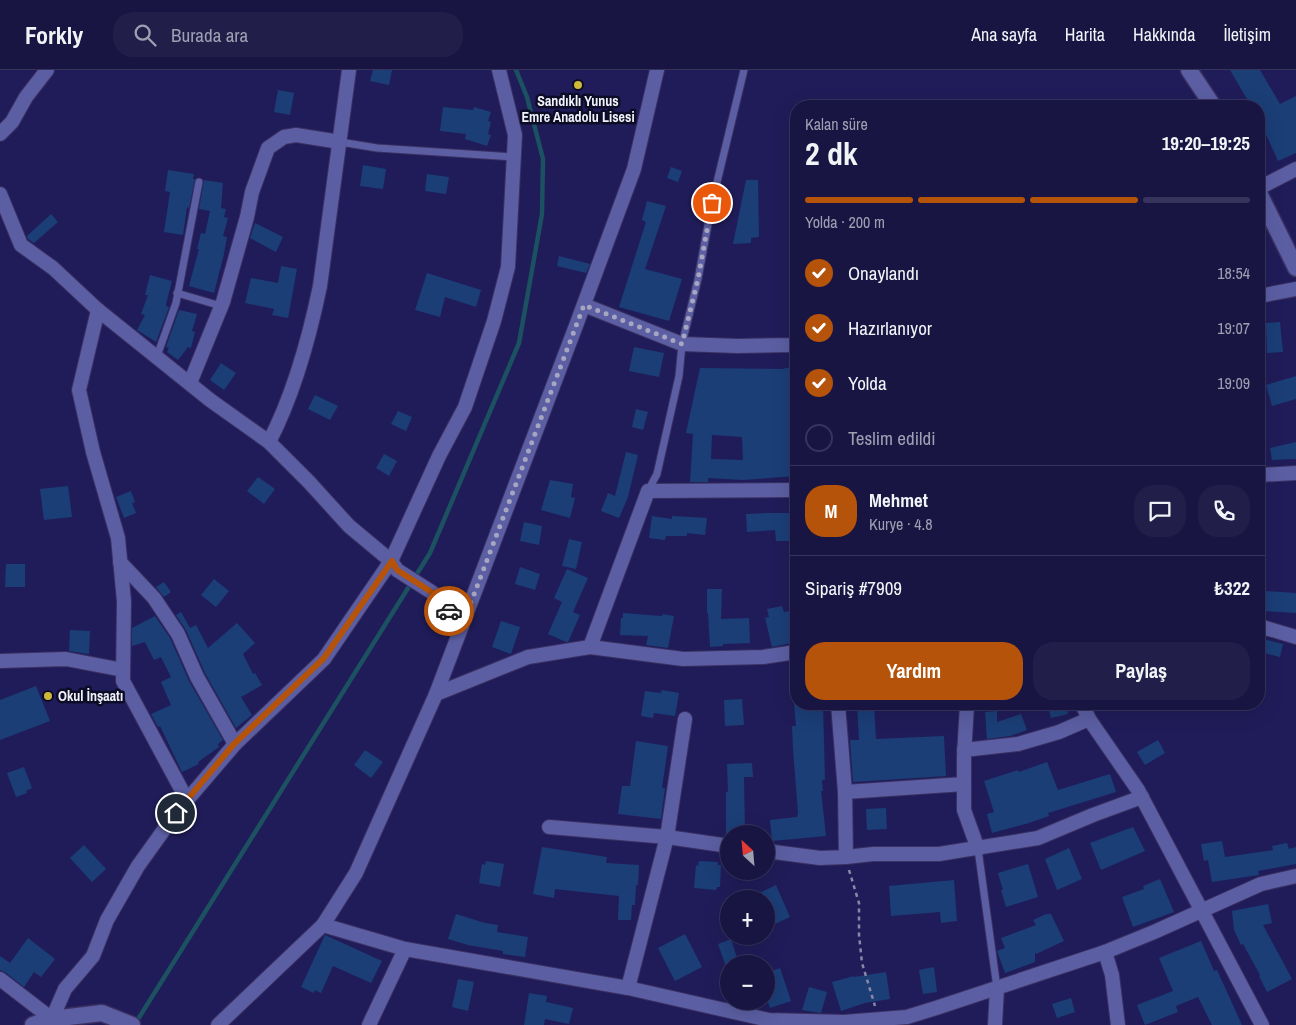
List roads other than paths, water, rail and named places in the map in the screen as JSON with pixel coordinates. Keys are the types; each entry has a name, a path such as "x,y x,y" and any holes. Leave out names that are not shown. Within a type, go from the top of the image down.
{"street":[{"path":"0,134 12,122 26,97 47,70"},
{"path":"269,442 282,418 314,313 320,286 350,70"},
{"path":"52,1019 65,990 93,956 107,920 138,866 187,800 234,744 324,658 394,566 439,456 465,407 494,321 508,267 514,135 499,70"},
{"path":"218,1025 323,925 356,873 436,694 584,305 634,169 657,70"},
{"path":"1189,70 1209,100"},
{"path":"190,384 221,306 247,217 252,192 268,148 284,137 296,135 340,142"},
{"path":"1265,185 1296,169"},
{"path":"0,194 21,245 53,268 98,310 210,400 269,442 349,526 394,566 433,593 462,626"},
{"path":"1265,205 1296,268"},
{"path":"1265,295 1296,289"},
{"path":"584,305 682,344 790,345"},
{"path":"98,310 79,390 118,538 124,601 123,681 187,800"},
{"path":"1265,475 1296,473"},
{"path":"590,648 648,491 790,490"},
{"path":"120,562 154,598 178,634 197,677 234,744"},
{"path":"1265,628 1296,637"},
{"path":"436,694 528,657 590,648 683,659 763,657 790,653"},
{"path":"0,661 66,659 123,670"},
{"path":"838,710 845,792 846,857"},
{"path":"967,710 964,750 964,810 978,849"},
{"path":"1085,710 1142,798 1262,1025"},
{"path":"964,750 1018,744 1059,732 1089,718"},
{"path":"628,988 667,837 685,719"},
{"path":"845,792 964,784"},
{"path":"775,852 820,858 873,854 938,854 978,849 1038,838 1093,815 1142,798"},
{"path":"549,828 667,837 720,845"},
{"path":"323,925 405,949 628,988 746,1020 844,1022 879,1019 906,1021 1105,952 1261,884 1296,876"},
{"path":"369,1025 405,949"},
{"path":"1105,952 1112,975 1118,1025"},
{"path":"0,979 52,1019"},
{"path":"995,1025 997,988"},
{"path":"33,1025 52,1019 102,1013 127,1023"}],"lane":[{"path":"648,491 657,474 679,376 682,344 698,279 714,194 744,70"},
{"path":"340,142 377,148 513,157"},
{"path":"156,356 176,303 199,182"},
{"path":"177,293 221,306"},
{"path":"978,849 997,988"}],"waterway":[{"path":"135,1024 430,553 519,343 542,214 543,159 527,97 516,70"}],"place":[{"name":"Sandıklı Yunus Emre Anadolu Lisesi","path":"578,85"},
{"name":"Okul İnşaatı","path":"48,696"}]}
